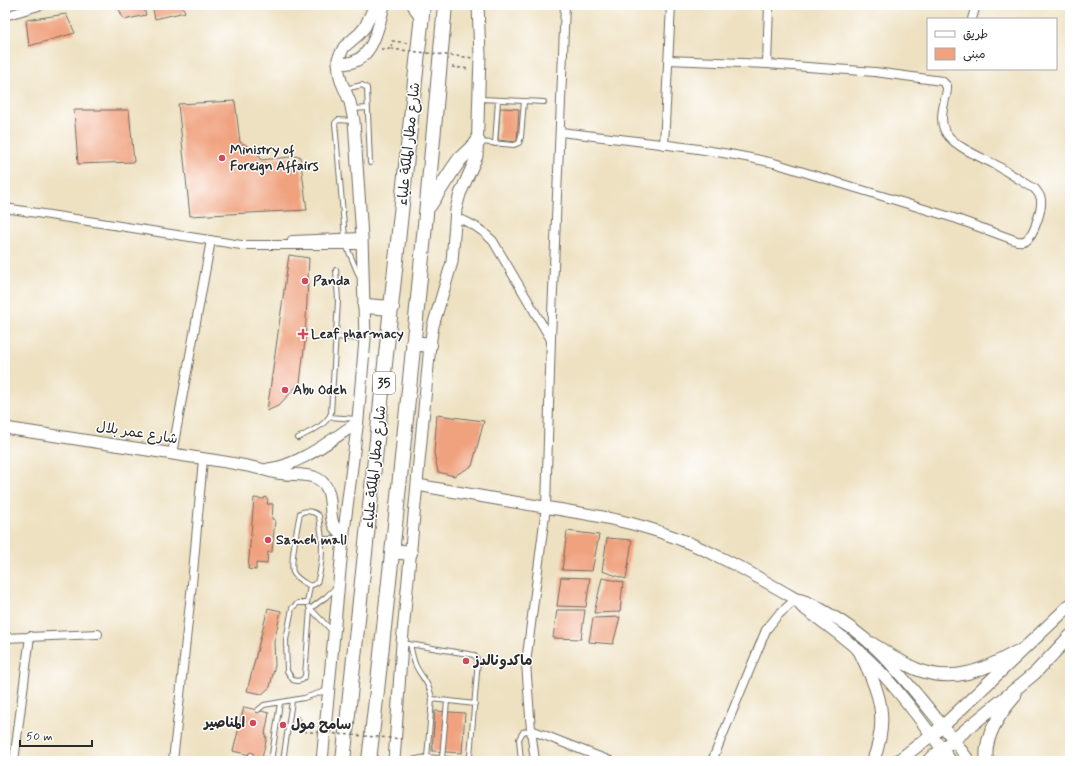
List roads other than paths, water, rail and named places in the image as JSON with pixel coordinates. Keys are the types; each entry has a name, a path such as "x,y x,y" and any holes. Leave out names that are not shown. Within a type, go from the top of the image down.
{"highway":[{"name":"شارع مطار الملكة علياء","path":"343,761 423,5"},
{"name":"شارع مطار الملكة علياء","path":"369,761 393,551 427,208 445,5"},
{"path":"427,208 460,159 478,142"},
{"path":"364,306 392,308"},
{"path":"413,343 430,344"},
{"path":"393,551 410,553"}],"main road":[{"path":"898,761 943,726 1070,605"},
{"path":"928,761 1034,672 1070,636"},
{"path":"871,643 917,669 932,674 947,675 978,671 1032,642"},
{"path":"860,652 874,680 881,705 881,730 879,743 873,761"},
{"path":"987,761 986,756 988,743 1001,712 1034,672"}],"street":[{"path":"5,16 42,5"},
{"path":"322,761 364,339 362,241 353,115 339,72 338,63 341,51 344,47 365,27 374,5"},
{"path":"338,63 349,64 355,62 360,60 367,53 374,38 384,5"},
{"path":"413,5 422,21"},
{"path":"394,761 406,643 410,553 418,485 430,344 433,326 452,262 454,217 460,194 477,156 480,55 478,5"},
{"path":"535,761 526,675 526,654 546,507 551,338 565,5"},
{"path":"664,145 671,5"},
{"path":"767,64 769,5"},
{"path":"972,18 976,5"},
{"path":"560,132 750,157 774,162 957,218 1017,241 1022,242 1031,236 1041,207 1039,194 1035,189 962,147 946,134 943,128 942,120 948,90 947,86 942,82 875,72 767,64 668,60"},
{"path":"5,208 242,245 362,241"},
{"path":"454,217 466,220 476,226 493,241 551,338"},
{"path":"172,454 211,240"},
{"name":"شارع عمر بلال","path":"264,469 280,468 296,462 357,421"},
{"name":"شارع عمر بلال","path":"5,428 264,469 280,474 311,476 320,480 329,492 333,527 344,537"},
{"path":"173,761 192,584 203,459"},
{"path":"418,485 595,515 657,531 723,558 796,599 811,604 843,622 871,643 895,668 954,739 969,761"},
{"path":"796,599 802,607 860,652 884,676 951,761"},
{"path":"712,761 766,630 778,615 796,599"},
{"path":"5,638 98,634"},
{"path":"14,761 30,636"},
{"path":"531,730 610,761"}],"lane":[{"path":"344,89 362,84 367,88 370,163"},
{"path":"479,99 544,102"},
{"path":"495,144 498,100"},
{"path":"478,142 514,145 519,143 521,137 524,102"},
{"path":"364,288 345,241 335,123 338,120 368,108"},
{"path":"298,438 324,423 329,418 332,407 338,291 336,270"},
{"path":"336,337 364,339"},
{"path":"329,418 357,421"},
{"path":"305,511 314,512 319,516 322,539 319,577 316,583 310,586 297,578 292,571 300,513 305,511"},
{"path":"322,539 344,537"},
{"path":"307,603 298,603 292,608 286,640 287,671 292,680 297,681 302,680 305,676 310,609 326,597 339,583"},
{"path":"310,586 307,603 310,609 334,633"},
{"path":"406,643 416,666 429,686 432,699 427,757"},
{"path":"406,643 474,655 477,657 478,663 470,756 464,761 427,757 406,761"},
{"path":"258,710 264,705 280,703 329,690"},
{"path":"432,699 475,704"},
{"path":"283,761 292,700"},
{"path":"442,758 447,700"},
{"path":"271,761 280,703"},
{"path":"521,761 519,739 523,732 531,730"},
{"path":"251,755 251,759 255,761"}],"place":[{"name":"Ministry of Foreign Affairs","path":"222,158"},
{"name":"Panda","path":"305,281"},
{"name":"Leaf pharmacy","path":"303,334"},
{"name":"Abu Odeh","path":"285,390"},
{"name":"Sameh mall","path":"268,540"},
{"name":"ماكدونالدز","path":"466,661"},
{"name":"المناصير","path":"253,723"},
{"name":"سامح مول","path":"283,725"}]}
